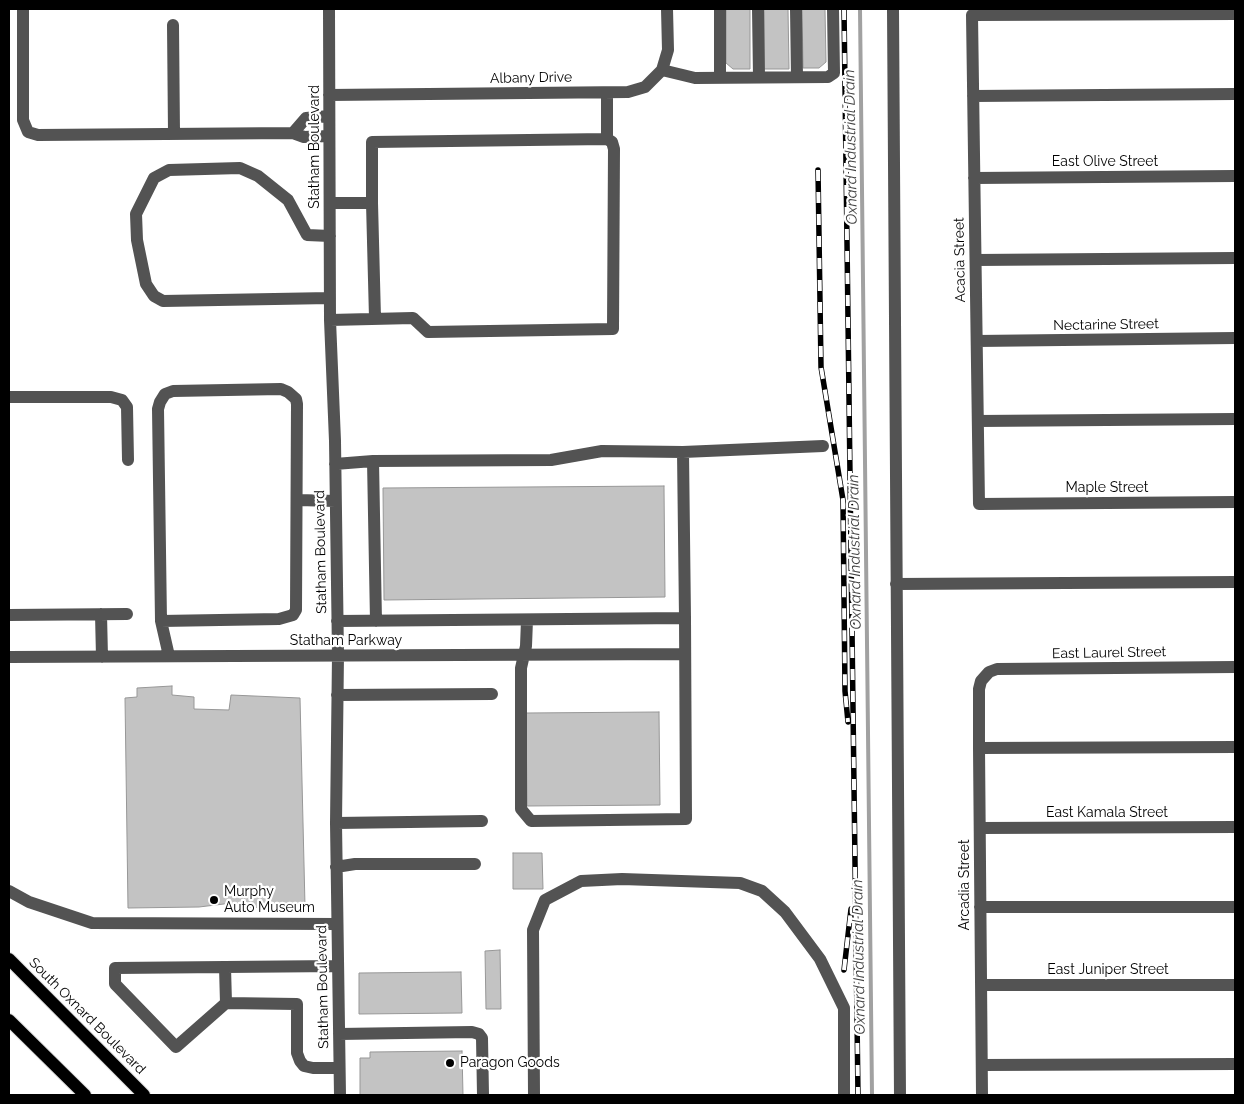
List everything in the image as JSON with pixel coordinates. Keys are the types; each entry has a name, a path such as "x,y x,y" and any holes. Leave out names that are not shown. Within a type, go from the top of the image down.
{"main road":[{"name":"South Oxnard Boulevard","path":"9,958 144,1095"},
{"path":"9,1020 85,1095"}],"street":[{"path":"23,9 23,120 28,132 38,135 292,133 311,138 329,136"},
{"name":"Statham Boulevard","path":"329,9 330,320 335,464 338,655 336,867 340,1095"},
{"path":"667,9 668,50 662,70 695,78 832,76 833,9"},
{"path":"720,9 720,78"},
{"path":"758,9 758,77"},
{"path":"796,9 797,77"},
{"path":"893,9 900,1095"},
{"name":"Acacia Street","path":"978,504 972,15 1235,14"},
{"path":"173,25 174,134"},
{"name":"Albany Drive","path":"330,96 628,92 645,87 662,70"},
{"path":"607,92 607,139"},
{"path":"973,96 1235,94"},
{"path":"292,133 306,118 329,116"},
{"path":"330,320 413,318 428,332 614,329 614,149 612,142 607,139 372,142 375,318"},
{"path":"330,236 307,235 288,200 258,176 240,168 169,170 154,178 136,214 137,240 146,284 154,296 163,301 330,298"},
{"name":"East Olive Street","path":"974,178 1235,176"},
{"path":"330,203 372,203"},
{"path":"976,260 1235,258"},
{"name":"Nectarine Street","path":"977,341 1235,338"},
{"path":"161,621 278,619 293,615 298,604 298,500 297,404 292,395 281,390 173,391 165,394 158,409 161,621 169,656"},
{"path":"9,398 111,397 122,400 127,407 128,460"},
{"path":"978,421 1235,419"},
{"path":"335,464 373,461 551,460 602,452 683,452 823,446"},
{"path":"527,620 521,668 521,809 531,821 686,819 683,452"},
{"path":"373,461 376,621"},
{"path":"298,500 335,500"},
{"name":"Maple Street","path":"978,504 1235,502"},
{"path":"896,584 1235,582"},
{"path":"101,614 102,657"},
{"path":"9,615 126,614"},
{"path":"337,621 685,618"},
{"name":"Statham Parkway","path":"9,657 684,654"},
{"name":"East Laurel Street","path":"986,675 997,669 1235,667"},
{"name":"Arcadia Street","path":"982,1095 979,689 986,675"},
{"path":"337,695 492,694"},
{"path":"979,748 1235,747"},
{"path":"336,823 482,821"},
{"name":"East Kamala Street","path":"980,828 1235,827"},
{"path":"336,867 355,864 475,864"},
{"path":"534,1095 533,930 545,900 581,881 622,879 740,883 762,891 785,912 820,959 844,1008 844,1095"},
{"path":"9,891 29,902 92,922 337,924"},
{"path":"980,907 1235,907"},
{"path":"338,966 115,968 115,984 176,1047 226,1003 297,1004 297,1053 300,1061 304,1066 313,1068 339,1068"},
{"path":"225,967 226,1003"},
{"name":"East Juniper Street","path":"981,985 1235,985"},
{"path":"339,1034 472,1032 479,1034 482,1038 483,1095"},
{"path":"982,1065 1235,1064"}],"building":[{"path":"726,9 750,9 750,69 733,69 726,63"},
{"path":"764,9 788,9 789,69 764,69"},
{"path":"802,9 825,9 826,62 819,68 803,68"},
{"path":"664,486 665,597 384,600 383,488"},
{"path":"172,686 172,695 194,697 194,709 229,710 231,695 300,698 305,906 236,908 232,903 199,907 128,908 125,698 137,697 137,688"},
{"path":"659,712 660,805 527,806 526,713"},
{"path":"513,853 542,853 543,889 513,889"},
{"path":"500,950 501,1009 486,1009 485,951"},
{"path":"461,972 462,1013 359,1014 359,973"},
{"path":"462,1051 463,1095 360,1095 360,1058 370,1058 370,1052"}],"waterway":[{"name":"Oxnard Industrial Drain","path":"860,9 872,1095"}],"railway":[{"path":"844,9 858,1095"},
{"path":"818,170 821,367 843,500 845,691 848,722"},
{"path":"844,970 851,909"}],"place":[{"name":"Murphy Auto Museum","path":"214,900"},
{"name":"Paragon Goods","path":"450,1063"}]}
